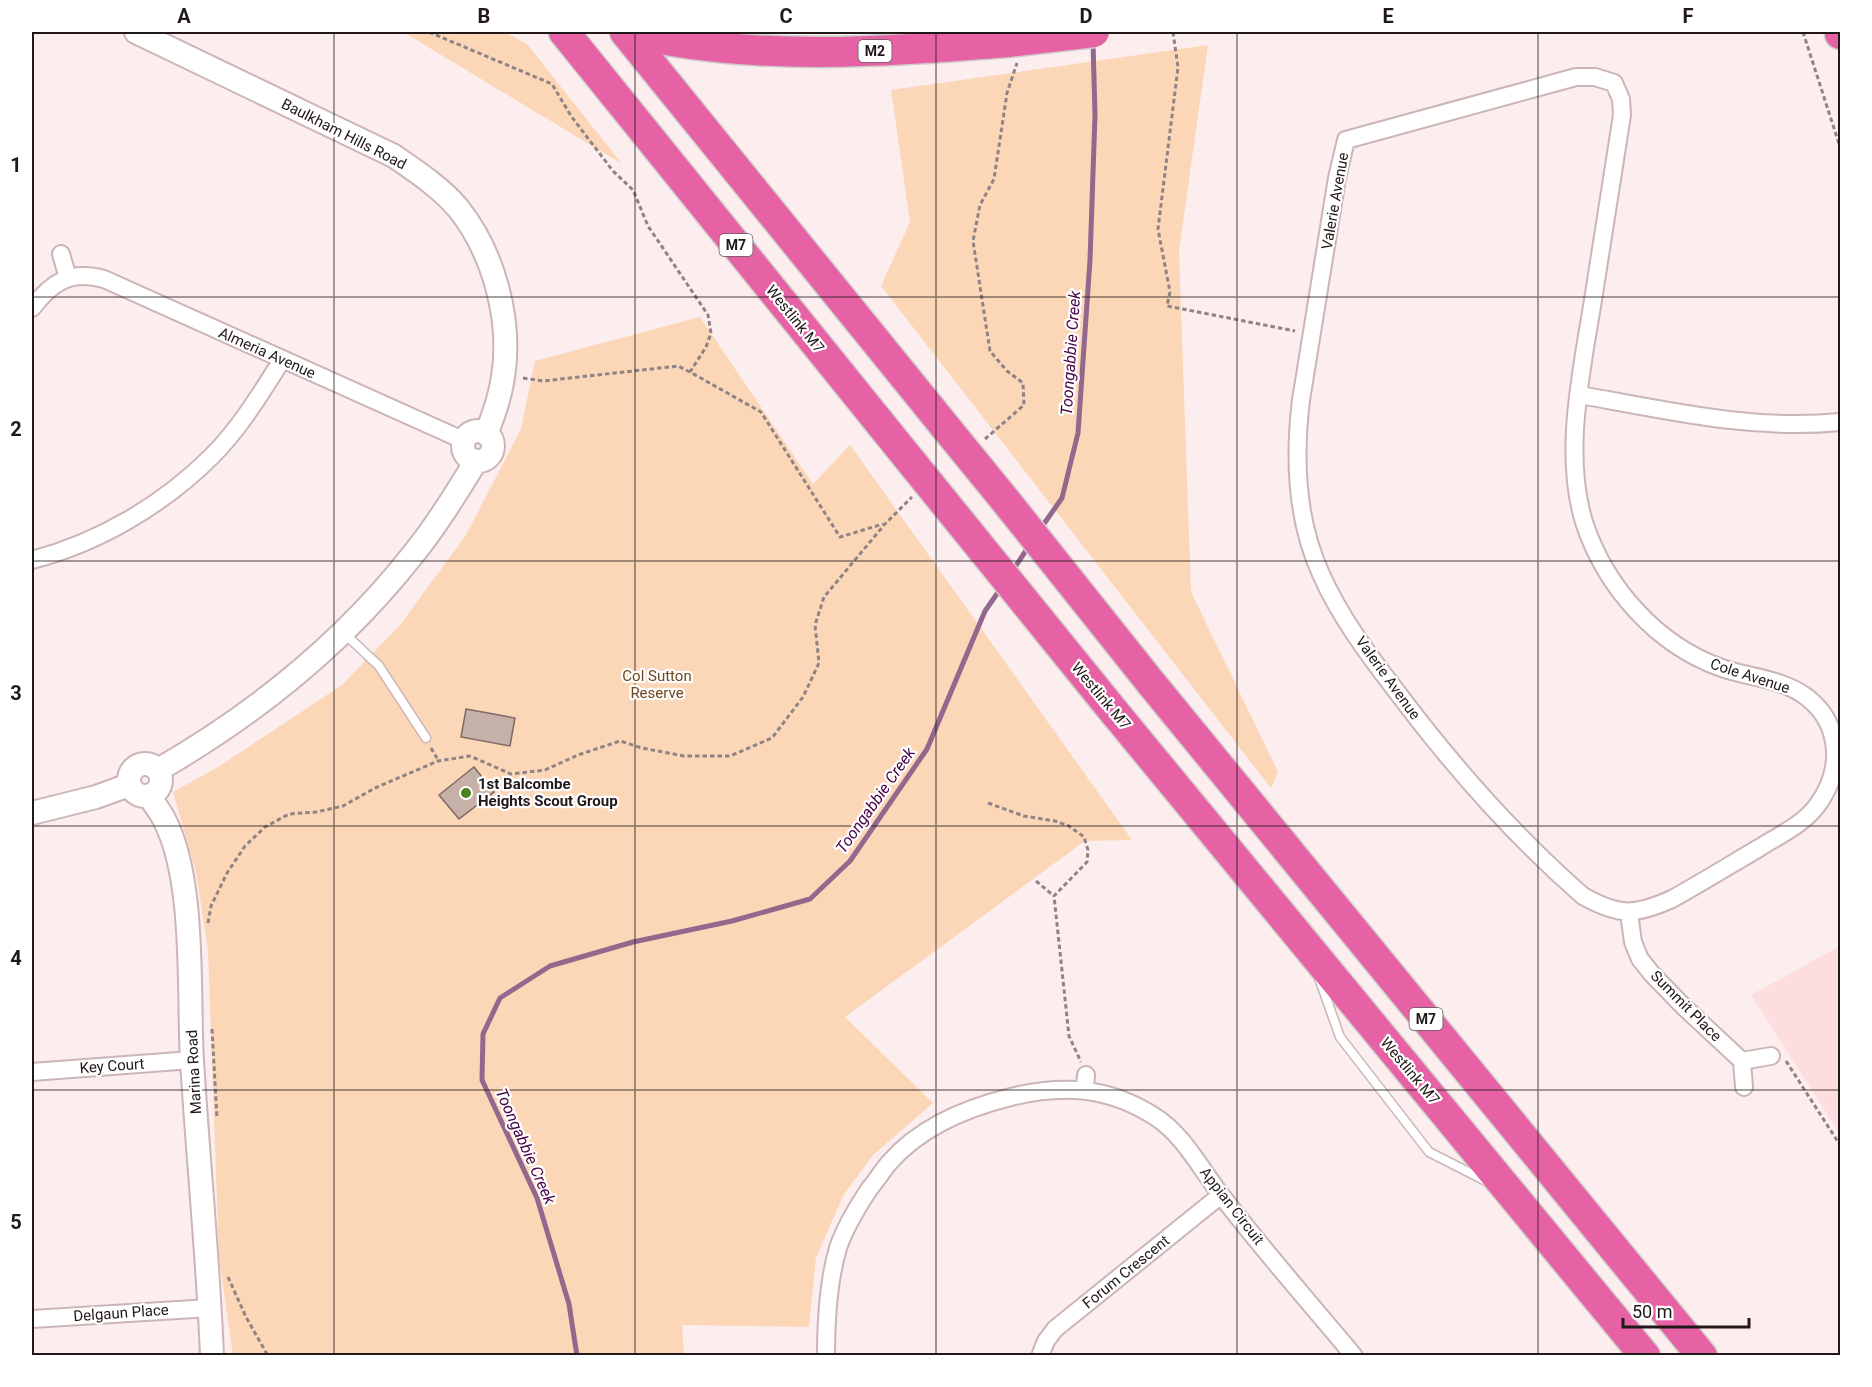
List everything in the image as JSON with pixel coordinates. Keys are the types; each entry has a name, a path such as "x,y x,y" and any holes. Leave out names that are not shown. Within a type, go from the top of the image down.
{"highway":[{"name":"Westlink M7","path":"564,32 1115,712 1645,1356"},
{"name":"M2","path":"626,32 663,40 741,51 811,53 1014,48 1094,32"},
{"name":"M7","path":"626,32 1151,682 1702,1356"}],"street":[{"name":"Baulkham Hills Road","path":"136,32 394,156 422,175 458,209 482,247 490,267 505,328 504,375 500,396 486,434"},
{"name":"Valerie Avenue","path":"1580,395 1622,115 1621,99 1614,83 1595,77 1576,77 1346,140 1337,178 1296,437 1298,482 1306,529 1320,573 1336,603 1378,667 1436,744 1475,788 1583,896 1604,907 1629,913"},
{"path":"32,308 48,288 68,278 61,254"},
{"name":"Almeria Avenue","path":"68,278 82,276 104,279 465,441"},
{"path":"32,560 55,554 105,533 141,512 181,483 213,455 244,418 282,360"},
{"path":"1580,395 1706,417 1766,424 1811,425 1840,422"},
{"name":"Cole Avenue","path":"1580,395 1575,453 1576,489 1584,523 1597,555 1618,590 1642,617 1692,655 1719,667 1784,684 1808,698 1826,717 1837,739 1835,763 1829,787 1815,809 1796,826 1672,899 1652,908 1629,913"},
{"path":"475,432 486,434 492,442 492,452 484,460 476,461 466,455 463,445 465,441 467,436 475,432"},
{"path":"158,770 198,747 256,708 344,633 416,551 476,461"},
{"path":"146,764 158,770 161,777 160,787 155,794 149,796 135,793 129,785 130,774 135,767 146,764"},
{"path":"32,813 96,797 129,785"},
{"name":"Marina Road","path":"149,796 164,820 174,846 183,882 187,923 192,1060 212,1356"},
{"name":"Summit Place","path":"1629,913 1633,942 1640,959 1676,998 1742,1060"},
{"path":"1744,1087 1742,1060 1772,1056"},
{"name":"Key Court","path":"32,1072 192,1060"},
{"name":"Appian Circuit","path":"826,1356 830,1291 839,1247 859,1204 890,1162 917,1138 950,1117 986,1103 1033,1091 1086,1083 1120,1097 1156,1117 1183,1142 1221,1195 1353,1356"},
{"name":"Forum Crescent","path":"1040,1356 1046,1341 1055,1329 1221,1195"},
{"name":"Delgaun Place","path":"32,1319 210,1308"}],"lane":[{"path":"344,633 379,666 426,738"}],"path":[{"path":"429,32 552,84 571,116 613,171 633,190 648,226 708,315 711,333 706,347 690,372"},
{"path":"1173,32 1178,68 1158,229 1170,292 1167,306 1312,334"},
{"path":"1803,32 1840,147"},
{"path":"983,440 1024,405 1023,383 1007,371 990,351 973,240 980,205 994,179 1014,48"},
{"path":"504,375 543,381 678,366 761,412 840,537 885,524"},
{"path":"208,925 211,906 227,873 245,846 265,827 289,814 316,812 343,806 375,788 438,760 470,756 512,774 545,770 578,755 620,741 684,756 730,756 772,738 803,697 819,663 815,625 824,597 885,524 918,492"},
{"path":"988,803 1024,816 1055,821 1069,826 1083,837 1089,850 1087,862 1054,896"},
{"path":"1036,881 1054,896 1069,1036 1086,1083"},
{"path":"212,1028 218,1122"},
{"path":"1772,1056 1784,1058 1840,1145"},
{"path":"226,1274 246,1317 268,1356"}],"shaded area":[{"path":"1840,946 1840,1134 1751,995"}],"green space":[{"path":"403,32 505,32 527,44 622,164"},
{"path":"1208,45 1179,251 1191,592 1278,772 1271,788 881,286 910,222 891,90"},
{"name":"Col Sutton Reserve","path":"700,317 813,484 850,445 1132,840 1085,841 845,1017 933,1103 873,1155 843,1196 816,1258 809,1327 682,1325 684,1355 233,1355 219,1258 208,950 196,872 173,792 218,767 342,685 400,625 466,535 521,429 535,361"}],"building":[{"path":"466,709 515,718 510,746 461,737"},
{"name":"1st Balcombe Heights Scout Group","path":"474,767 494,792 459,819 439,795"}],"waterway":[{"name":"Toongabbie Creek","path":"1041,528 1062,498 1078,433 1090,260 1095,115 1093,42"},
{"name":"Toongabbie Creek","path":"1013,570 1029,546"},
{"name":"Toongabbie Creek","path":"577,1356 569,1304 537,1198 482,1080 483,1034 500,998 550,966 633,942 732,921 810,899 850,861 927,749 985,611 1001,588"}],"place":[{"name":"1st Balcombe Heights Scout Group","path":"466,793"}]}
